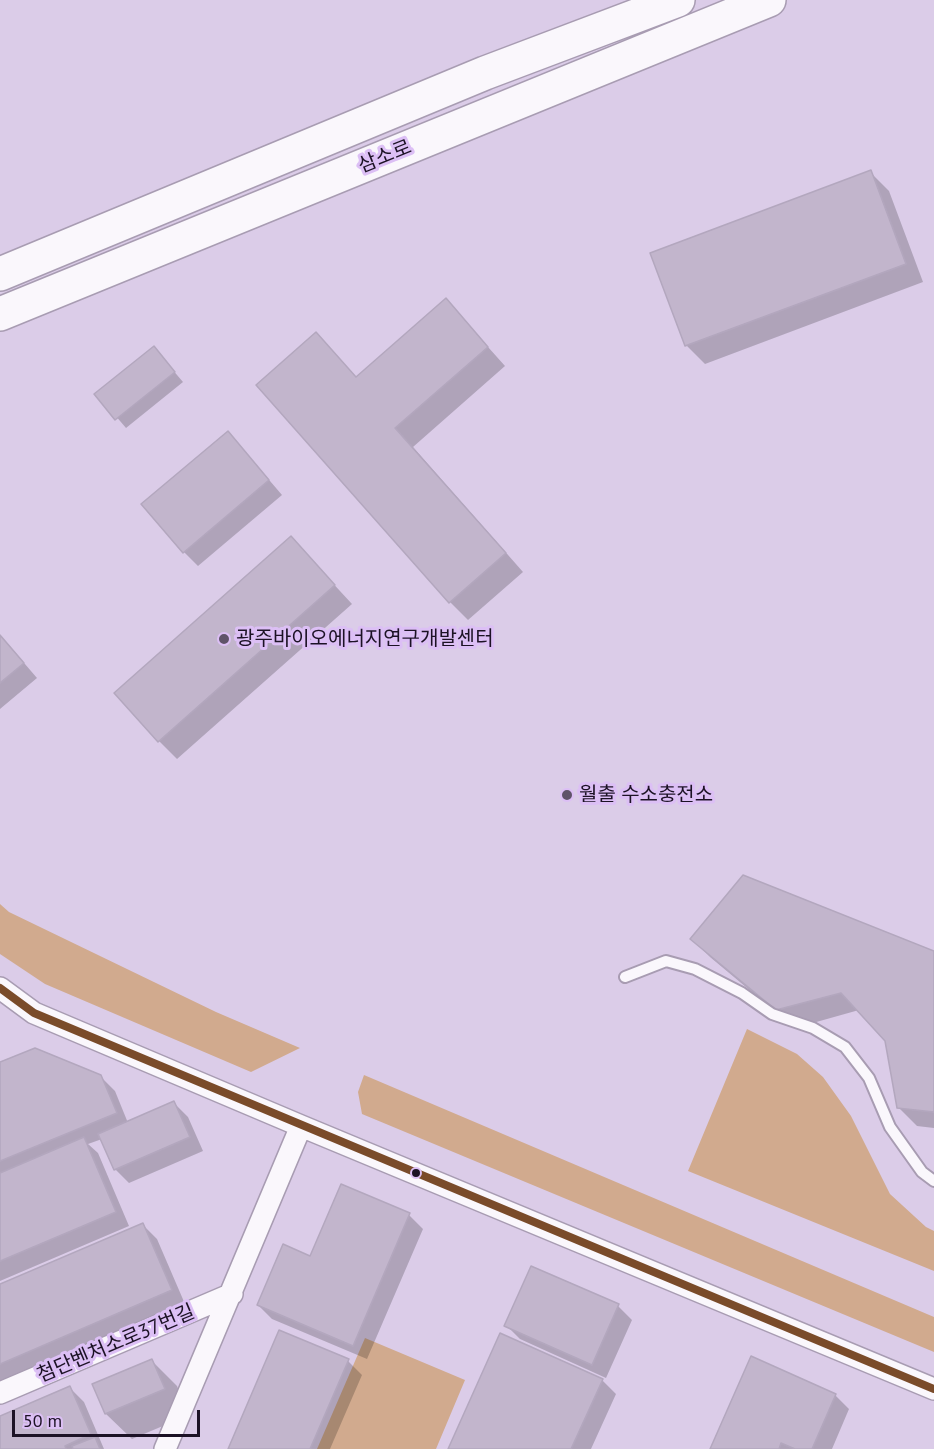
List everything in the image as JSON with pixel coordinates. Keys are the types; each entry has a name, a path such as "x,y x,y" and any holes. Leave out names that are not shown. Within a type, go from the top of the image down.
{"main road":[{"name":"삼소로","path":"0,274 485,73 678,0"},
{"name":"삼소로","path":"0,314 769,0"}],"street":[{"path":"0,988 34,1013 934,1389"},
{"name":"첨단벤처소로37번길","path":"165,1449 301,1126"},
{"name":"첨단벤처소로37번길","path":"0,1393 232,1294"}],"lane":[{"path":"625,977 666,961 695,969 742,993 772,1014 813,1028 845,1047 869,1078 890,1127 922,1172 934,1180"}],"shaded area":[{"path":"0,904 9,912 216,1012 300,1048 251,1072 45,984 0,954"},
{"path":"747,1029 797,1054 823,1077 851,1116 890,1194 926,1227 934,1231 934,1271 688,1171"},
{"path":"364,1075 934,1317 934,1352 362,1114 358,1092"},
{"path":"365,1338 465,1380 436,1449 317,1449"}],"building":[{"path":"871,170 906,264 685,346 650,253"},
{"path":"446,298 488,347 395,428 506,553 449,603 256,385 316,332 356,377"},
{"path":"154,346 175,372 115,420 94,394"},
{"path":"228,431 269,480 183,553 141,504"},
{"name":"광주바이오에너지연구개발센터","path":"291,536 335,585 158,742 114,693"},
{"path":"0,635 24,663 0,683"},
{"path":"743,875 934,951 934,1112 897,1108 885,1041 841,993 776,1010 690,939"},
{"path":"35,1048 101,1075 117,1113 0,1161 0,1062"},
{"path":"174,1101 190,1137 114,1170 98,1134"},
{"path":"84,1137 116,1212 0,1261 0,1173"},
{"path":"341,1184 410,1213 353,1346 257,1305 283,1244 310,1256"},
{"path":"143,1223 172,1290 0,1364 0,1284"},
{"path":"531,1266 619,1304 592,1365 504,1326"},
{"path":"279,1330 349,1359 310,1449 228,1449"},
{"path":"500,1333 603,1379 571,1449 448,1449"},
{"path":"751,1356 836,1394 812,1449 795,1449 781,1443 779,1449 710,1449"},
{"path":"152,1359 165,1389 105,1414 92,1384"},
{"path":"70,1386 91,1434 65,1446 66,1449 0,1449 0,1416"},
{"path":"95,1437 100,1449 73,1449 72,1446"}],"transit line":[{"path":"0,988 34,1013 934,1389"}],"place":[{"name":"광주바이오에너지연구개발센터","path":"224,639"},
{"name":"월출 수소충전소","path":"567,795"}]}
